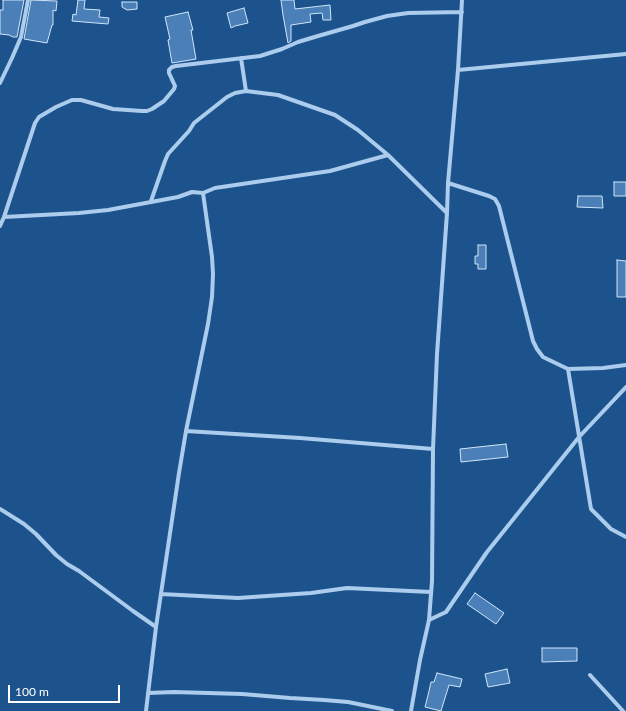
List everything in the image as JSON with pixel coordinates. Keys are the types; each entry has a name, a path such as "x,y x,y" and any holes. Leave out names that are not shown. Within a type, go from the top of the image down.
{"street":[{"path":"0,83 20,37 28,0"},
{"path":"411,711 429,620 431,592 433,449 440,305 462,0"},
{"path":"0,226 35,123 44,113 56,107 76,100 81,100 113,108 147,111 164,101 174,89 174,84 169,73 169,70 172,67 265,54 298,42 365,22 408,12 462,12"},
{"path":"458,70 626,54"},
{"path":"241,58 246,91"},
{"path":"150,201 168,154 189,131 194,123 227,97 235,93 246,91 278,95 335,115 358,130 388,155 447,213"},
{"path":"4,217 108,210 178,197 192,192 203,193 215,188 330,171 388,155"},
{"path":"448,183 495,199 499,206 533,341 543,357 568,369 603,368 626,365"},
{"path":"146,711 156,627 179,473 212,297 212,257 203,193"},
{"path":"568,369 590,509 610,529 626,537"},
{"path":"429,620 446,612 487,552 579,437 626,387"},
{"path":"186,431 300,438 433,449"},
{"path":"0,509 24,524 67,564 79,571 156,627"},
{"path":"161,594 238,598 310,593 347,588 431,592"},
{"path":"590,676 623,711"},
{"path":"148,693 242,694 324,700 348,702 392,711"}],"building":[{"path":"3,0 24,0 17,37 0,34 0,10 3,10"},
{"path":"31,0 57,1 56,11 53,10 53,25 47,43 24,39"},
{"path":"78,0 85,0 84,9 100,10 99,17 109,18 108,24 72,21 73,14 76,15"},
{"path":"281,0 294,0 295,9 330,5 331,20 323,20 322,13 310,14 311,22 291,25 291,41 288,43"},
{"path":"122,2 137,2 137,9 127,10 122,7"},
{"path":"244,8 248,23 231,28 227,13"},
{"path":"188,12 193,30 191,30 196,59 172,63 168,40 170,39 165,17"},
{"path":"614,182 626,182 626,196 614,196"},
{"path":"578,196 602,196 603,208 577,207"},
{"path":"478,245 486,245 486,269 478,269 478,264 475,264 475,256 478,256"},
{"path":"617,260 626,261 626,297 617,297"},
{"path":"506,444 508,457 461,462 460,449"},
{"path":"475,593 504,613 496,624 467,604"},
{"path":"542,648 577,648 577,661 542,662"},
{"path":"507,669 510,683 488,687 485,674"},
{"path":"437,673 462,679 460,687 449,685 441,711 425,707 431,682 434,682"}]}
